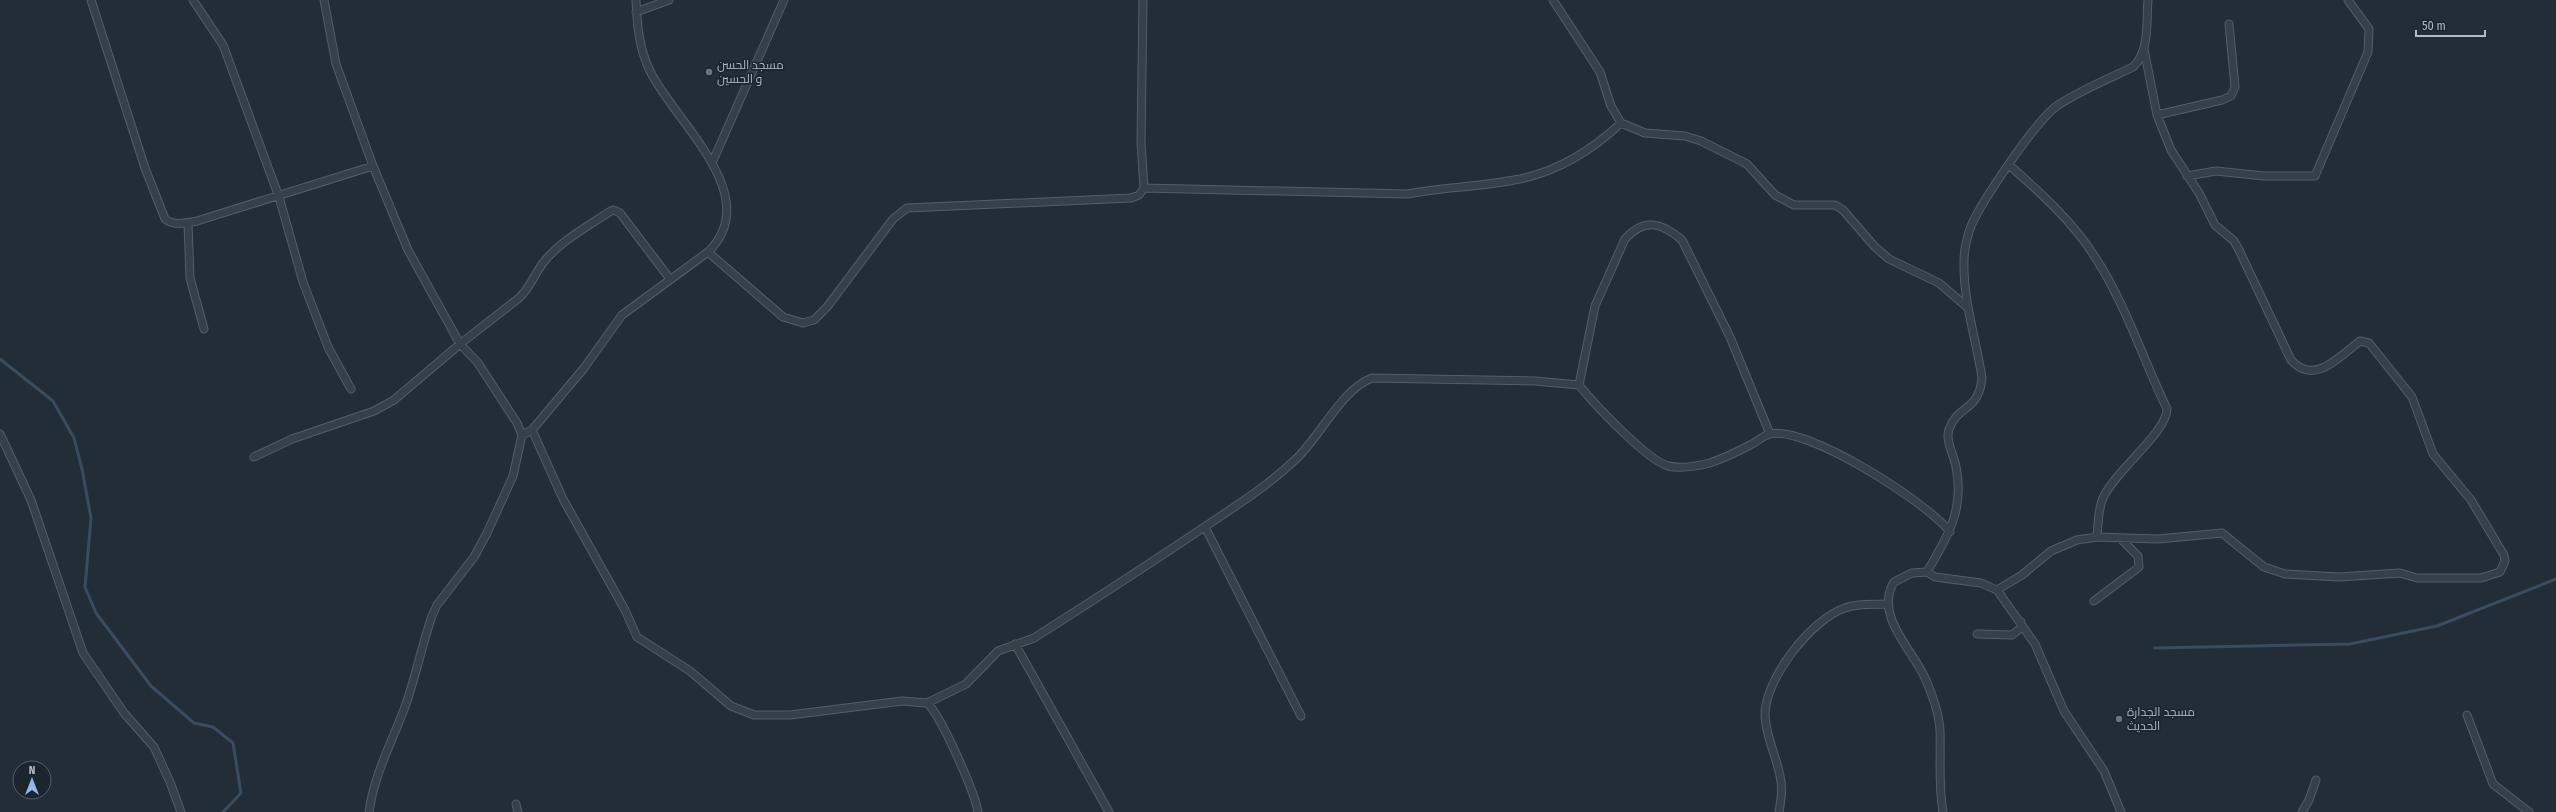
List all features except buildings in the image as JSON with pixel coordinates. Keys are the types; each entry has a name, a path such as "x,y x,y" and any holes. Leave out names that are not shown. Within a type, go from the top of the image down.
{"street":[{"path":"91,0 145,168 165,219 173,223 188,223 279,197 373,166"},
{"path":"193,0 223,45 279,197 303,282 328,347 351,389"},
{"path":"324,0 336,64 373,166 408,250 460,344 478,363 517,423 522,435 513,476 487,532 474,557 437,605 432,616 406,703 376,781 369,812"},
{"path":"522,435 532,430 584,368 622,315 708,252 717,243 726,223 725,196 722,182 712,163 650,72 642,50 636,12 636,0"},
{"path":"636,12 669,0"},
{"path":"712,163 784,0"},
{"path":"708,252 783,317 803,324 814,320 827,307 893,219 906,208 1131,198 1139,195 1144,188 1141,142 1143,0"},
{"path":"1553,0 1600,72 1611,106 1621,123 1645,133 1685,136 1701,141 1747,164 1776,195 1794,205 1835,205 1843,210 1875,247 1889,259 1939,283 1967,307"},
{"path":"1997,590 2022,575 2051,552 2067,543 2097,537 2158,539 2222,533 2270,570 2282,574 2326,577 2400,574 2417,578 2480,578 2498,573 2502,569 2505,561 2504,554 2471,500 2433,454 2412,397 2369,343 2360,341 2318,370 2304,370 2291,360 2234,241 2216,227 2199,193 2171,150 2157,114 2144,49 2148,0"},
{"path":"2187,176 2216,171 2264,176 2315,176 2368,52 2369,29 2348,0"},
{"path":"2157,114 2222,100 2231,96 2235,87 2228,24"},
{"path":"1927,572 1950,532 1956,518 1958,478 1948,440 1948,430 1957,418 1978,398 1982,378 1967,307 1964,261 1968,236 1981,208 2009,165 2040,122 2057,106 2133,67 2144,49"},
{"path":"2133,67 2148,72"},
{"path":"1144,188 1408,194 1438,188 1508,181 1559,167 1605,138 1621,123"},
{"path":"2009,165 2067,222 2095,256 2122,308 2167,409 2166,418 2161,427 2127,462 2103,498 2097,537"},
{"path":"254,457 292,439 374,411 410,389 460,344 497,317 527,291 544,262 561,245 609,212 614,210 620,213 670,279"},
{"path":"188,223 190,278 204,329"},
{"path":"1579,386 1595,306 1625,239 1633,230 1656,224 1669,229 1682,240 1730,337 1770,434"},
{"path":"532,430 563,499 625,610 637,637 690,671 731,706 754,715 790,715 902,701 927,703 966,684 982,670 993,655 1015,644 1034,638 1251,495 1297,458 1316,438 1351,391 1361,382 1372,378 1535,381 1579,386 1612,422 1650,455 1668,466 1692,466 1710,463 1770,434 1787,433 1865,467 1928,510 1950,532"},
{"path":"0,434 31,500 83,653 124,713 154,746 170,782 180,812"},
{"path":"1205,526 1301,716"},
{"path":"2094,601 2139,567 2138,556 2120,538"},
{"path":"1943,812 1939,781 1940,730 1935,705 1920,668 1897,631 1888,604 1894,582 1912,573 1927,572 1935,577 1981,583 1997,590 2021,622 2035,644 2064,711 2104,771 2121,812"},
{"path":"1779,812 1781,791 1780,776 1769,739 1765,717 1766,703 1772,685 1793,652 1828,616 1846,607 1888,604"},
{"path":"1977,634 2012,635 2021,628 2021,622"},
{"path":"1015,644 1109,812"},
{"path":"927,703 935,712 945,733 974,798 978,812"},
{"path":"2468,715 2493,784 2529,812"},
{"path":"2302,812 2309,800 2316,780"},
{"path":"516,804 518,812"}],"waterway":[{"path":"0,359 53,401 74,438 82,469 91,518 85,587 96,613 151,686 194,723 213,727 233,743 241,793 223,812"},
{"path":"2155,648 2350,644 2437,626 2556,579"}],"place":[{"name":"مسجد الحسن و الحسين","path":"709,72"},
{"name":"مسجد الجدارة الحديث","path":"2119,719"}]}
